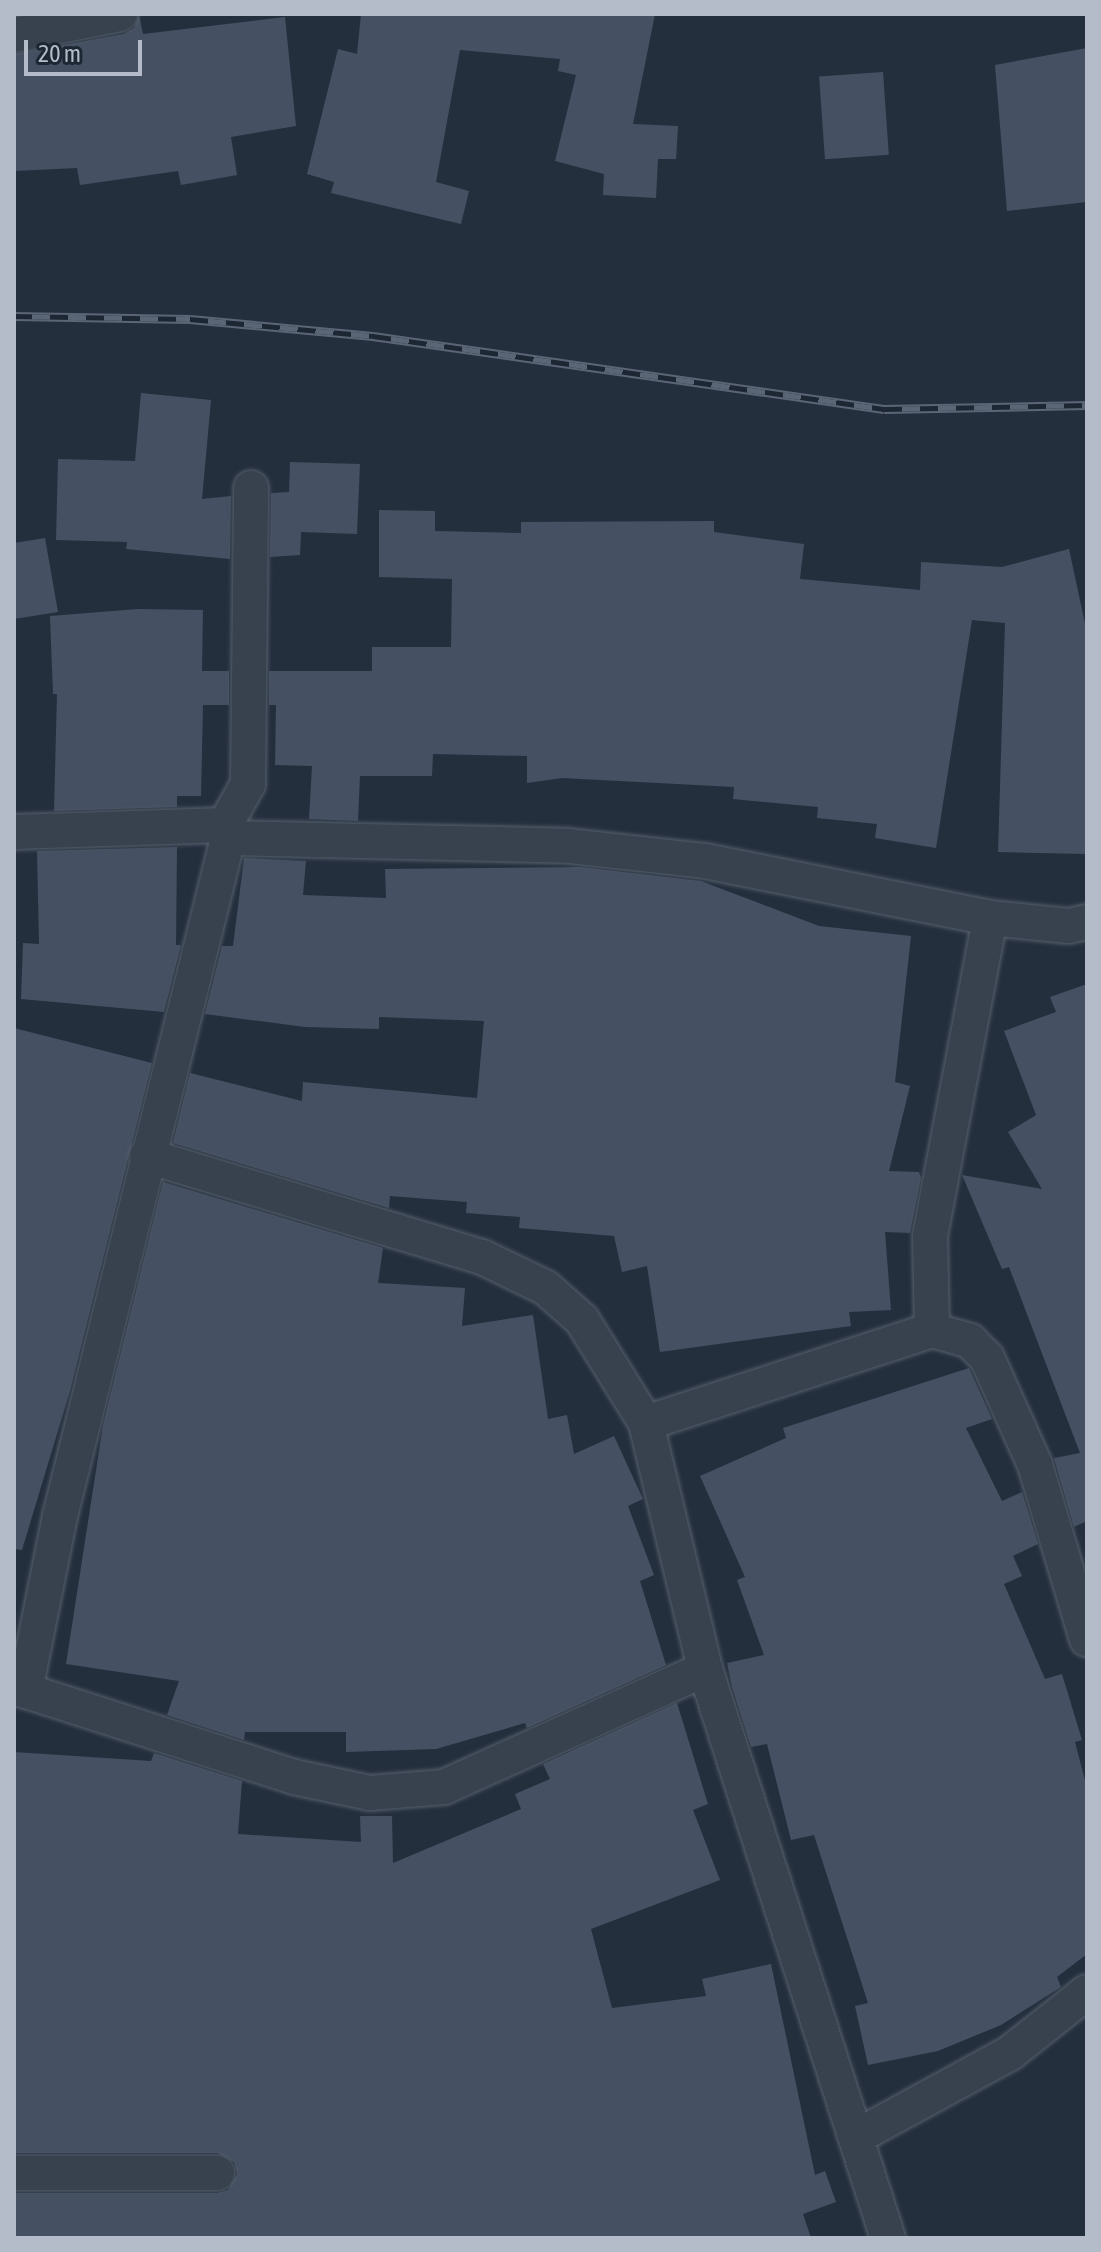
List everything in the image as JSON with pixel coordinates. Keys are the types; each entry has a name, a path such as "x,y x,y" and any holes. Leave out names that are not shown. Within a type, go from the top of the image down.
{"street":[{"path":"14,35 120,14"},
{"path":"251,488 251,754 248,784 226,832 20,1689 294,1777 370,1793 444,1787 705,1669"},
{"path":"14,832 226,832 569,846 705,861 990,918 1069,926 1087,922"},
{"path":"932,1330 930,1236 990,918"},
{"path":"147,1156 482,1257 546,1288 582,1320 646,1423 705,1669 858,2136 888,2238"},
{"path":"646,1423 932,1330 970,1341 987,1358 1035,1465 1087,1639"},
{"path":"858,2136 1010,2053 1087,1992"},
{"path":"14,2173 217,2173"}],"building":[{"path":"139,14 143,34 285,17 296,126 231,137 237,175 181,185 178,171 80,185 77,168 14,171 14,54 124,34 134,28"},
{"path":"361,14 655,14 633,124 678,126 676,159 658,159 656,198 603,195 604,174 555,161 576,75 558,71 560,59 460,50 436,182 469,191 461,224 331,193 334,182 307,174 338,49 357,54"},
{"path":"1087,48 1087,202 1007,211 995,65"},
{"path":"883,72 889,155 825,159 819,76"},
{"path":"141,393 211,400 202,499 231,496 230,559 126,549 127,542 56,540 58,459 135,461"},
{"path":"290,462 360,464 357,534 301,532 300,555 270,557 271,493 289,492"},
{"path":"379,510 435,511 435,531 521,533 521,522 714,521 714,532 804,544 800,579 920,590 921,562 1002,567 1069,549 1087,633 1087,854 998,852 1005,623 972,620 936,848 875,838 877,824 817,818 818,807 733,799 734,787 562,778 527,783 527,756 433,754 432,776 360,776 358,821 309,819 312,766 275,765 276,705 269,705 269,671 372,671 372,647 451,647 452,579 379,577"},
{"path":"45,538 58,612 14,619 14,543"},
{"path":"138,609 203,610 202,671 229,671 229,705 203,705 201,796 177,796 177,807 54,811 57,694 53,694 50,616"},
{"path":"177,847 176,945 181,945 164,1012 21,999 23,943 39,944 37,851"},
{"path":"244,858 306,861 303,895 386,898 385,869 580,867 701,881 819,926 911,936 895,1082 910,1086 889,1171 919,1172 921,1178 910,1233 885,1232 891,1310 849,1312 851,1326 660,1352 647,1266 622,1272 614,1236 519,1228 520,1217 466,1213 467,1202 390,1196 389,1208 173,1143 190,1073 302,1101 303,1082 477,1098 484,1021 379,1017 379,1029 305,1027 205,1014 222,946 233,946"},
{"path":"1087,984 1087,1521 1074,1527 1054,1458 1080,1453 1009,1267 1002,1269 962,1175 1042,1189 1008,1132 1036,1115 1004,1031 1056,1012 1050,997"},
{"path":"14,1028 152,1063 70,1391 22,1550 14,1549"},
{"path":"163,1182 383,1248 378,1283 465,1288 462,1326 533,1315 548,1419 567,1415 574,1454 614,1436 643,1499 628,1506 654,1575 640,1581 666,1665 527,1728 525,1723 436,1749 346,1752 346,1732 245,1732 244,1740 167,1715 179,1681 66,1664 103,1425"},
{"path":"969,1368 992,1419 966,1428 1002,1501 1022,1492 1038,1544 1013,1556 1022,1576 1004,1584 1045,1679 1062,1674 1082,1740 1075,1742 1087,1788 1087,1954 1057,1977 1061,1987 1001,2025 938,2051 868,2065 855,2006 868,2003 814,1835 791,1840 767,1744 751,1747 732,1687 727,1663 764,1655 737,1580 745,1577 700,1476 786,1438 783,1428"},
{"path":"677,1703 708,1804 693,1810 720,1880 591,1929 612,2008 706,1996 702,1979 771,1964 815,2175 825,2171 836,2202 803,2214 811,2238 14,2238 14,2193 217,2193 228,2190 237,2174 234,2162 217,2153 14,2153 14,1752 151,1761 154,1753 242,1781 238,1834 361,1842 360,1816 392,1816 393,1863 521,1809 515,1794 550,1779 543,1764"}],"railway":[{"path":"14,316 190,319 373,336 884,409 1087,405"}]}
